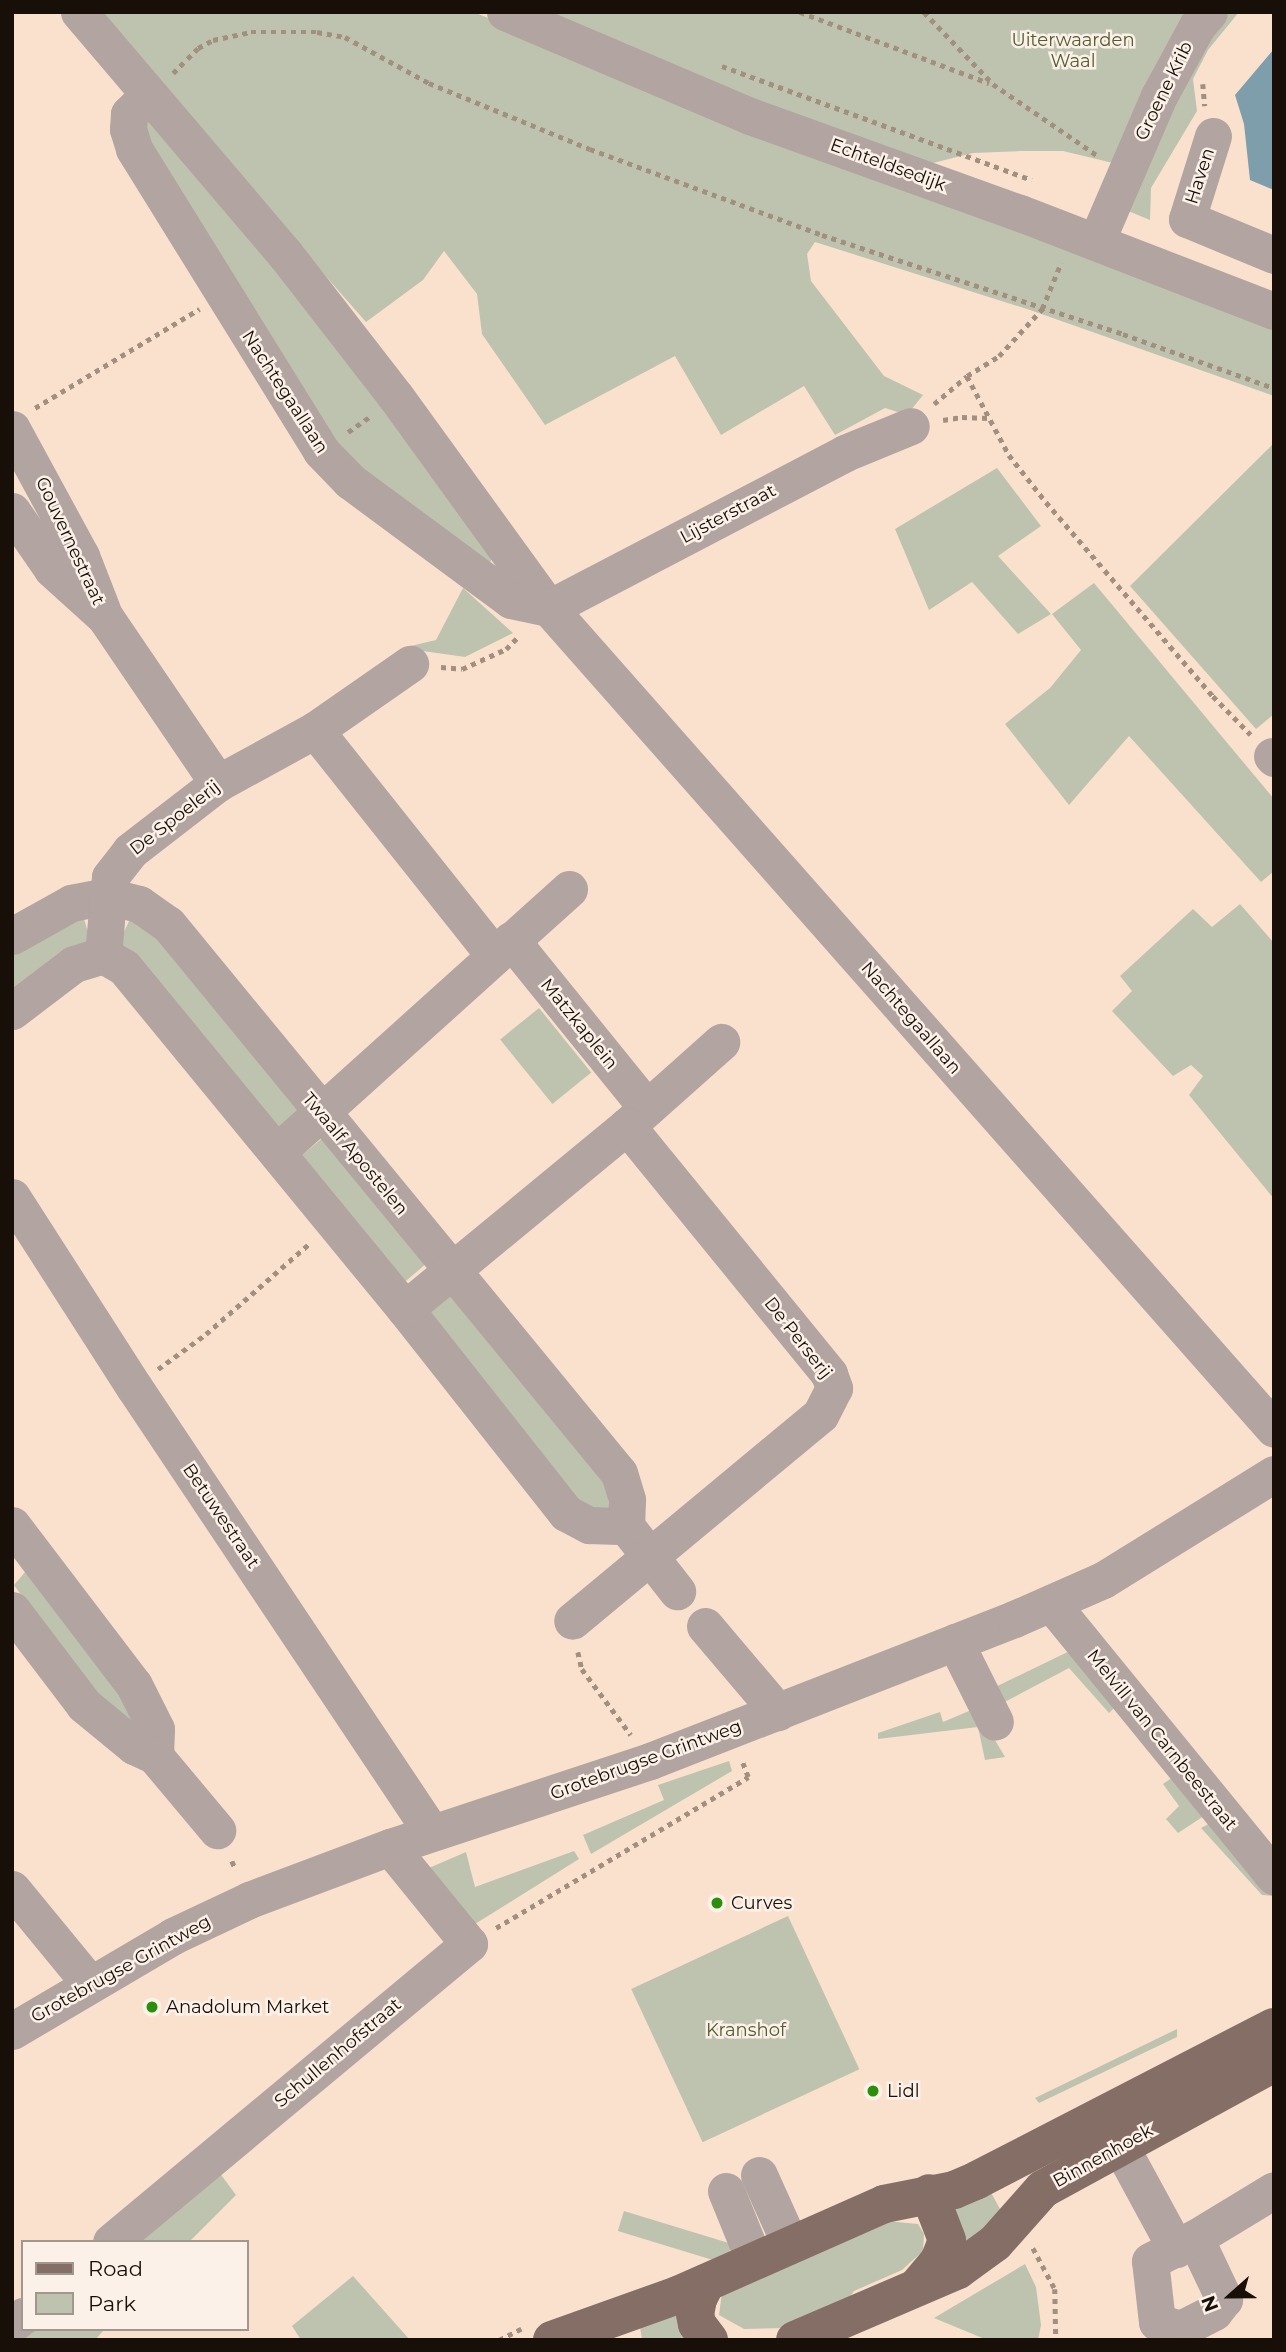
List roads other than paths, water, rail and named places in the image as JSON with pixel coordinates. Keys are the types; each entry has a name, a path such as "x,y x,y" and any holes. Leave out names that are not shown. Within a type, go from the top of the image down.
{"main road":[{"name":"Binnenhoek","path":"806,2338 913,2291 982,2254 1007,2231 1044,2189 1112,2131 1274,2027"},
{"name":"Binnenhoek","path":"552,2340 706,2283 884,2204 954,2190 1112,2131 1274,2063"},
{"name":"Binnenhoek","path":"913,2291 939,2261 947,2239 929,2193"},
{"path":"706,2283 698,2299 695,2314 697,2324 709,2340"}],"street":[{"name":"Nachtegaallaan","path":"79,12 285,254 396,397 549,608 1274,1429"},
{"name":"Echteldsedijk","path":"505,12 750,116 1096,242 1274,311"},
{"name":"Groene Krib","path":"1096,242 1159,96 1197,26 1209,12"},
{"name":"Nachtegaallaan","path":"148,95 129,114 128,129 134,149 321,451 350,481 511,600 549,608"},
{"name":"Haven","path":"1213,136 1187,219 1274,255"},
{"name":"Gouvernestraat","path":"18,422 81,556 106,617 218,783"},
{"name":"Lijsterstraat","path":"549,608 845,453 911,426"},
{"name":"Gouvernestraat","path":"12,511 52,569 106,617"},
{"name":"De Spoelerij","path":"103,955 110,877 130,851 218,783 315,730 410,664"},
{"path":"315,730 502,947"},
{"path":"277,1152 569,889"},
{"name":"Twaalf Apostelen","path":"12,936 71,903 107,896 139,904 168,924 321,1114 620,1473 627,1500 626,1526"},
{"name":"Matzkaplein","path":"502,947 637,1117"},
{"path":"12,1011 75,964 103,955 124,967 335,1222 566,1513 589,1525 626,1526 677,1591"},
{"path":"405,1309 637,1117 721,1042"},
{"name":"De Perserij","path":"637,1117 829,1374 834,1388 820,1415 649,1556"},
{"name":"Betuwestraat","path":"12,1197 134,1387 432,1833"},
{"name":"Grotebrugse Grintweg","path":"12,2031 173,1936 249,1900 390,1847 650,1761 1051,1603 1103,1580 1274,1474"},
{"path":"12,1525 134,1685 156,1729 155,1756"},
{"path":"572,1621 649,1556"},
{"name":"Melvill van Carnbeestraat","path":"1051,1603 1274,1876"},
{"path":"12,1610 84,1705 134,1746 155,1756 216,1830"},
{"path":"705,1626 778,1712"},
{"path":"955,1642 995,1722"},
{"name":"Schullenhofstraat","path":"113,2240 468,1944 390,1847"},
{"path":"12,1889 90,1984"},
{"path":"1112,2131 1185,2244 1274,2190"},
{"path":"758,2175 790,2244"},
{"path":"726,2191 754,2260"}],"water":[{"path":"1274,49 1274,190 1250,180 1244,124 1235,95"}],"place":[{"name":"Curves","path":"717,1903"},
{"name":"Anadolum Market","path":"152,2007"},
{"name":"Lidl","path":"873,2091"}],"park label":[{"name":"Uiterwaarden Waal","path":"1073,51"},
{"name":"Kranshof","path":"746,2030"}]}
